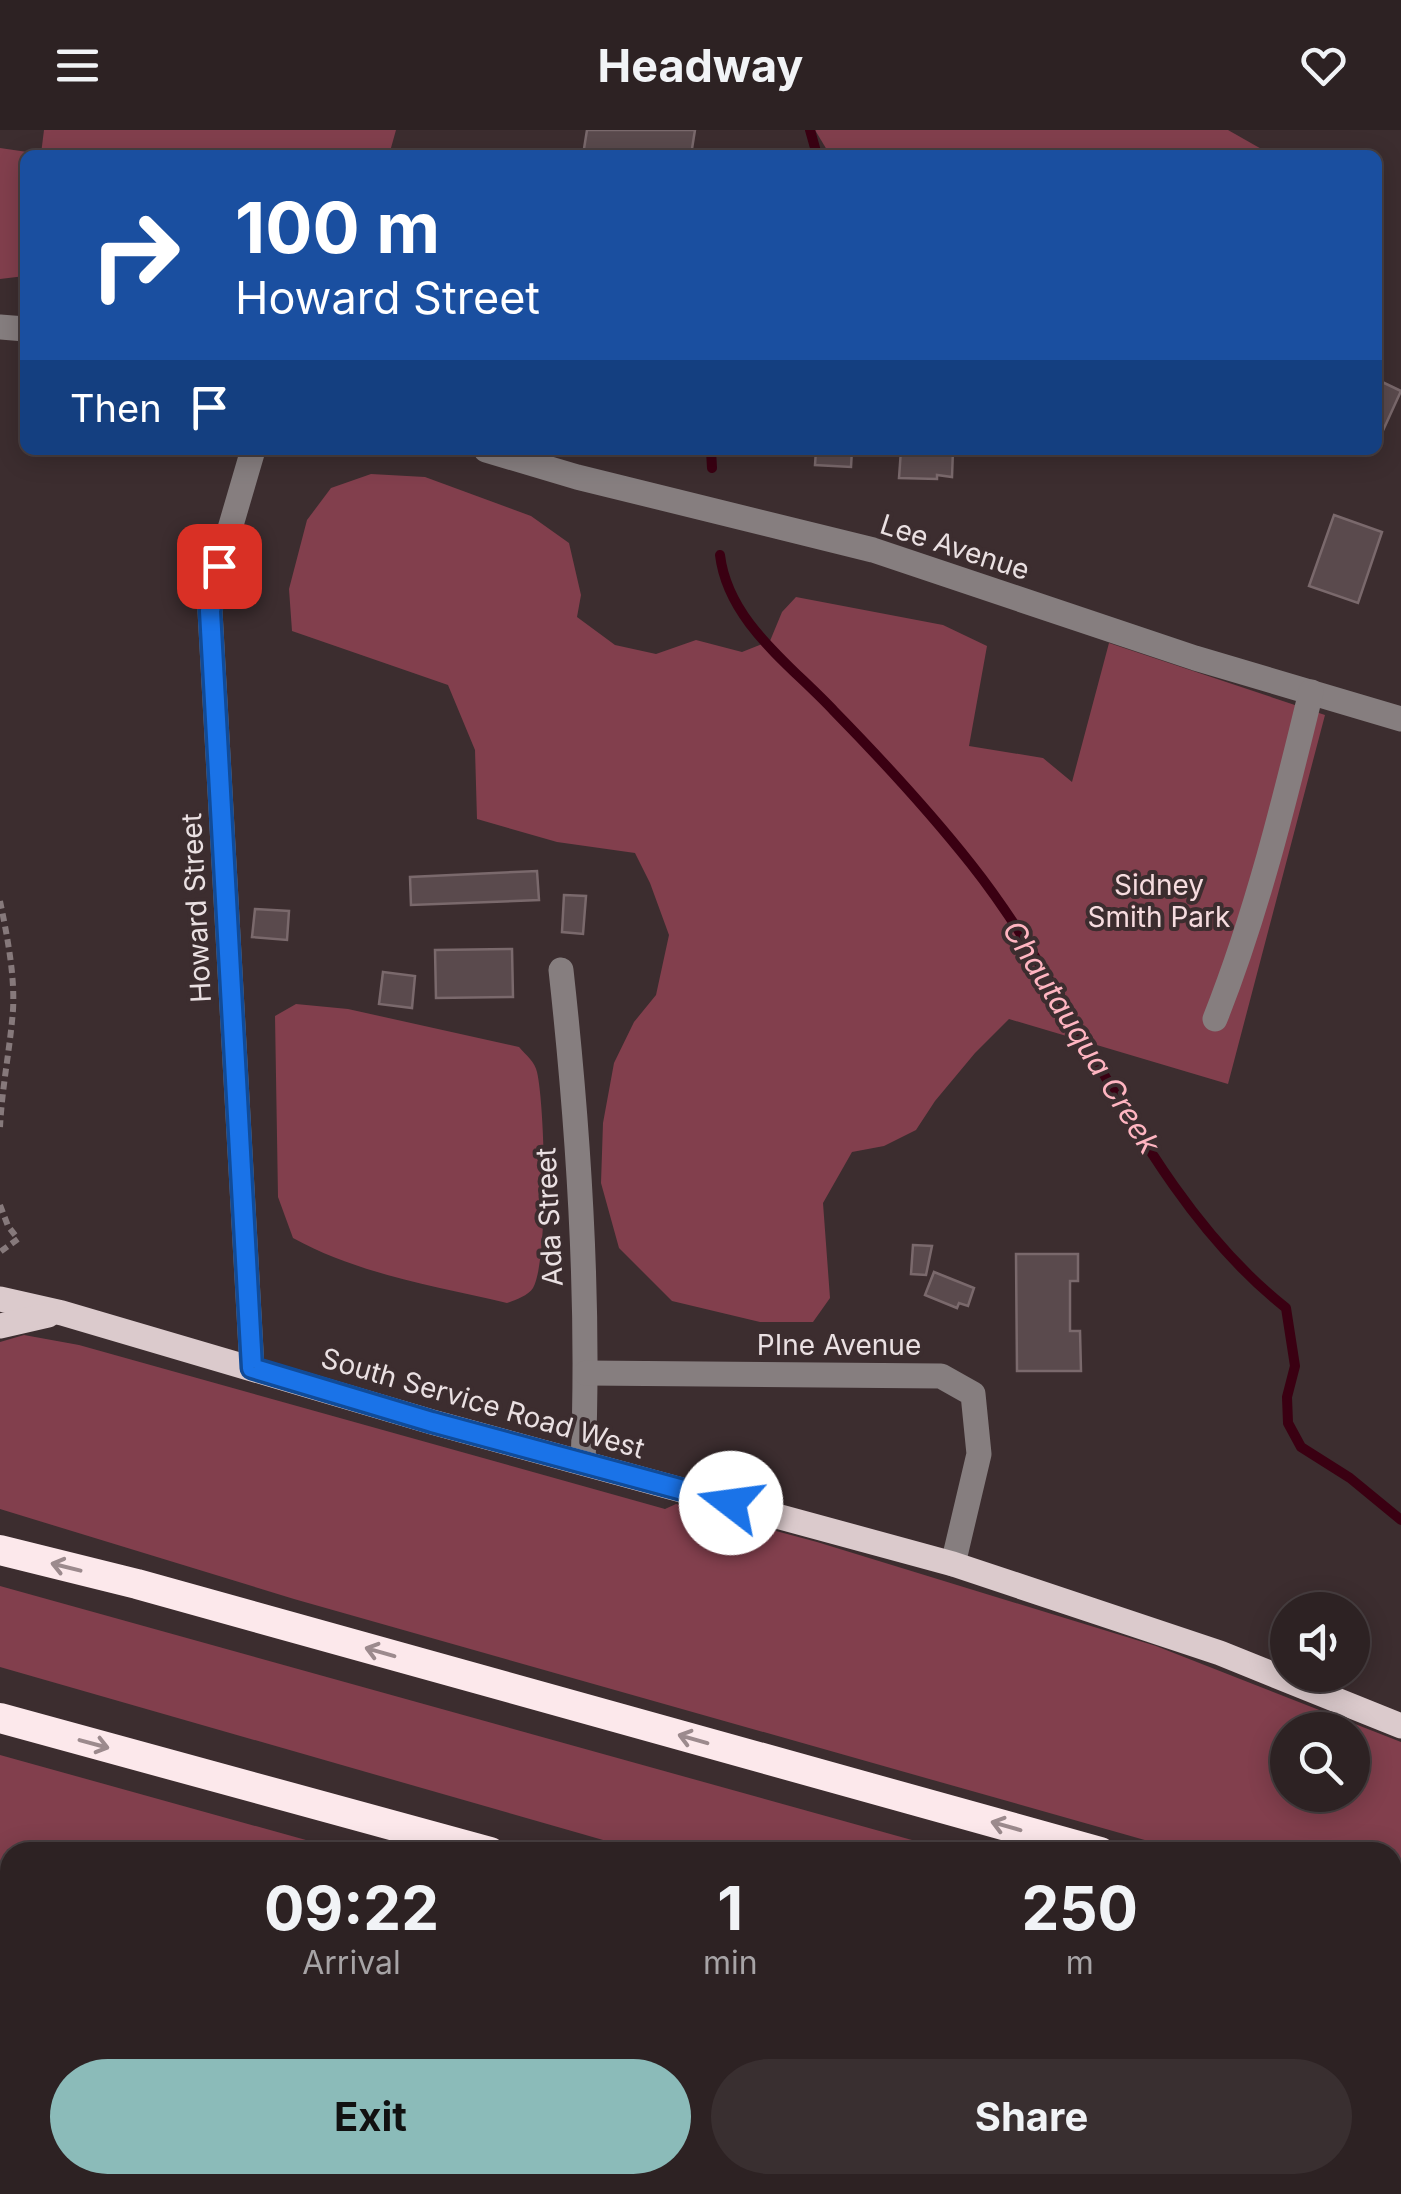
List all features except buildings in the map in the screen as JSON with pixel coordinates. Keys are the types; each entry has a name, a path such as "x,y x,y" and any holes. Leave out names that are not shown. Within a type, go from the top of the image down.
{"highway":[{"path":"0,1550 1064,1842"},
{"path":"0,1718 453,1842"}],"main road":[{"name":"South Service Road West","path":"0,1299 62,1313 953,1564 1220,1653 1401,1726"},
{"path":"0,1326 62,1313"}],"street":[{"name":"Howard Street","path":"252,455 210,611 252,1368"},
{"name":"Lee Avenue","path":"503,455 873,550 1177,652 1401,719"},
{"path":"1215,1019 1262,884 1311,692"},
{"name":"Ada Street","path":"560,970 572,1069 586,1373 583,1462"},
{"name":"PIne Avenue","path":"586,1373 940,1376 973,1394 979,1454 953,1564"}],"path":[{"path":"0,901 7,933 13,1006 0,1127"},
{"path":"0,1205 18,1239 2,1249"}],"green space":[{"path":"44,130 396,130 390,150 42,150"},
{"path":"815,130 1228,130 1263,150 827,150"},
{"path":"0,148 20,151 20,277 0,279"},
{"name":"Sidney Smith Park","path":"371,474 425,477 531,516 569,543 581,595 577,617 615,645 656,654 696,640 742,652 770,641 782,612 796,597 943,625 987,646 969,746 1043,758 1072,782 1109,643 1325,715 1228,1084 1009,1019 975,1053 916,1130 884,1146 852,1152 823,1203 830,1298 813,1322 760,1322 672,1301 619,1248 601,1183 603,1123 614,1063 634,1022 656,995 669,935 635,853 557,842 477,819 475,750 448,685 292,631 289,589 307,520 331,488"},
{"path":"296,1004 348,1009 519,1047 530,1059 540,1090 544,1182 542,1247 538,1272 528,1293 507,1303 425,1284 344,1261 293,1238 278,1197 275,1016"},
{"path":"24,1335 79,1345 665,1509 676,1504 817,1542 1156,1646 1324,1712 1270,1712 1270,1812 1370,1812 1370,1730 1401,1742 1401,1842 1152,1842 294,1599 0,1509 0,1342"},
{"path":"0,1586 919,1842 610,1842 0,1667"},
{"path":"0,1755 313,1842 0,1842"}],"waterway":[{"name":"Chautauqua Creek","path":"810,130 816,150"},
{"name":"Chautauqua Creek","path":"711,455 712,468"},
{"name":"Chautauqua Creek","path":"720,555 725,579 748,622 887,767 971,864 1011,919 1153,1155 1192,1211 1236,1262 1286,1308 1295,1366 1287,1397 1288,1423 1301,1447 1350,1478 1401,1520"}],"route":[{"path":"219,566 210,611 252,1368 432,1422 731,1503"}]}
